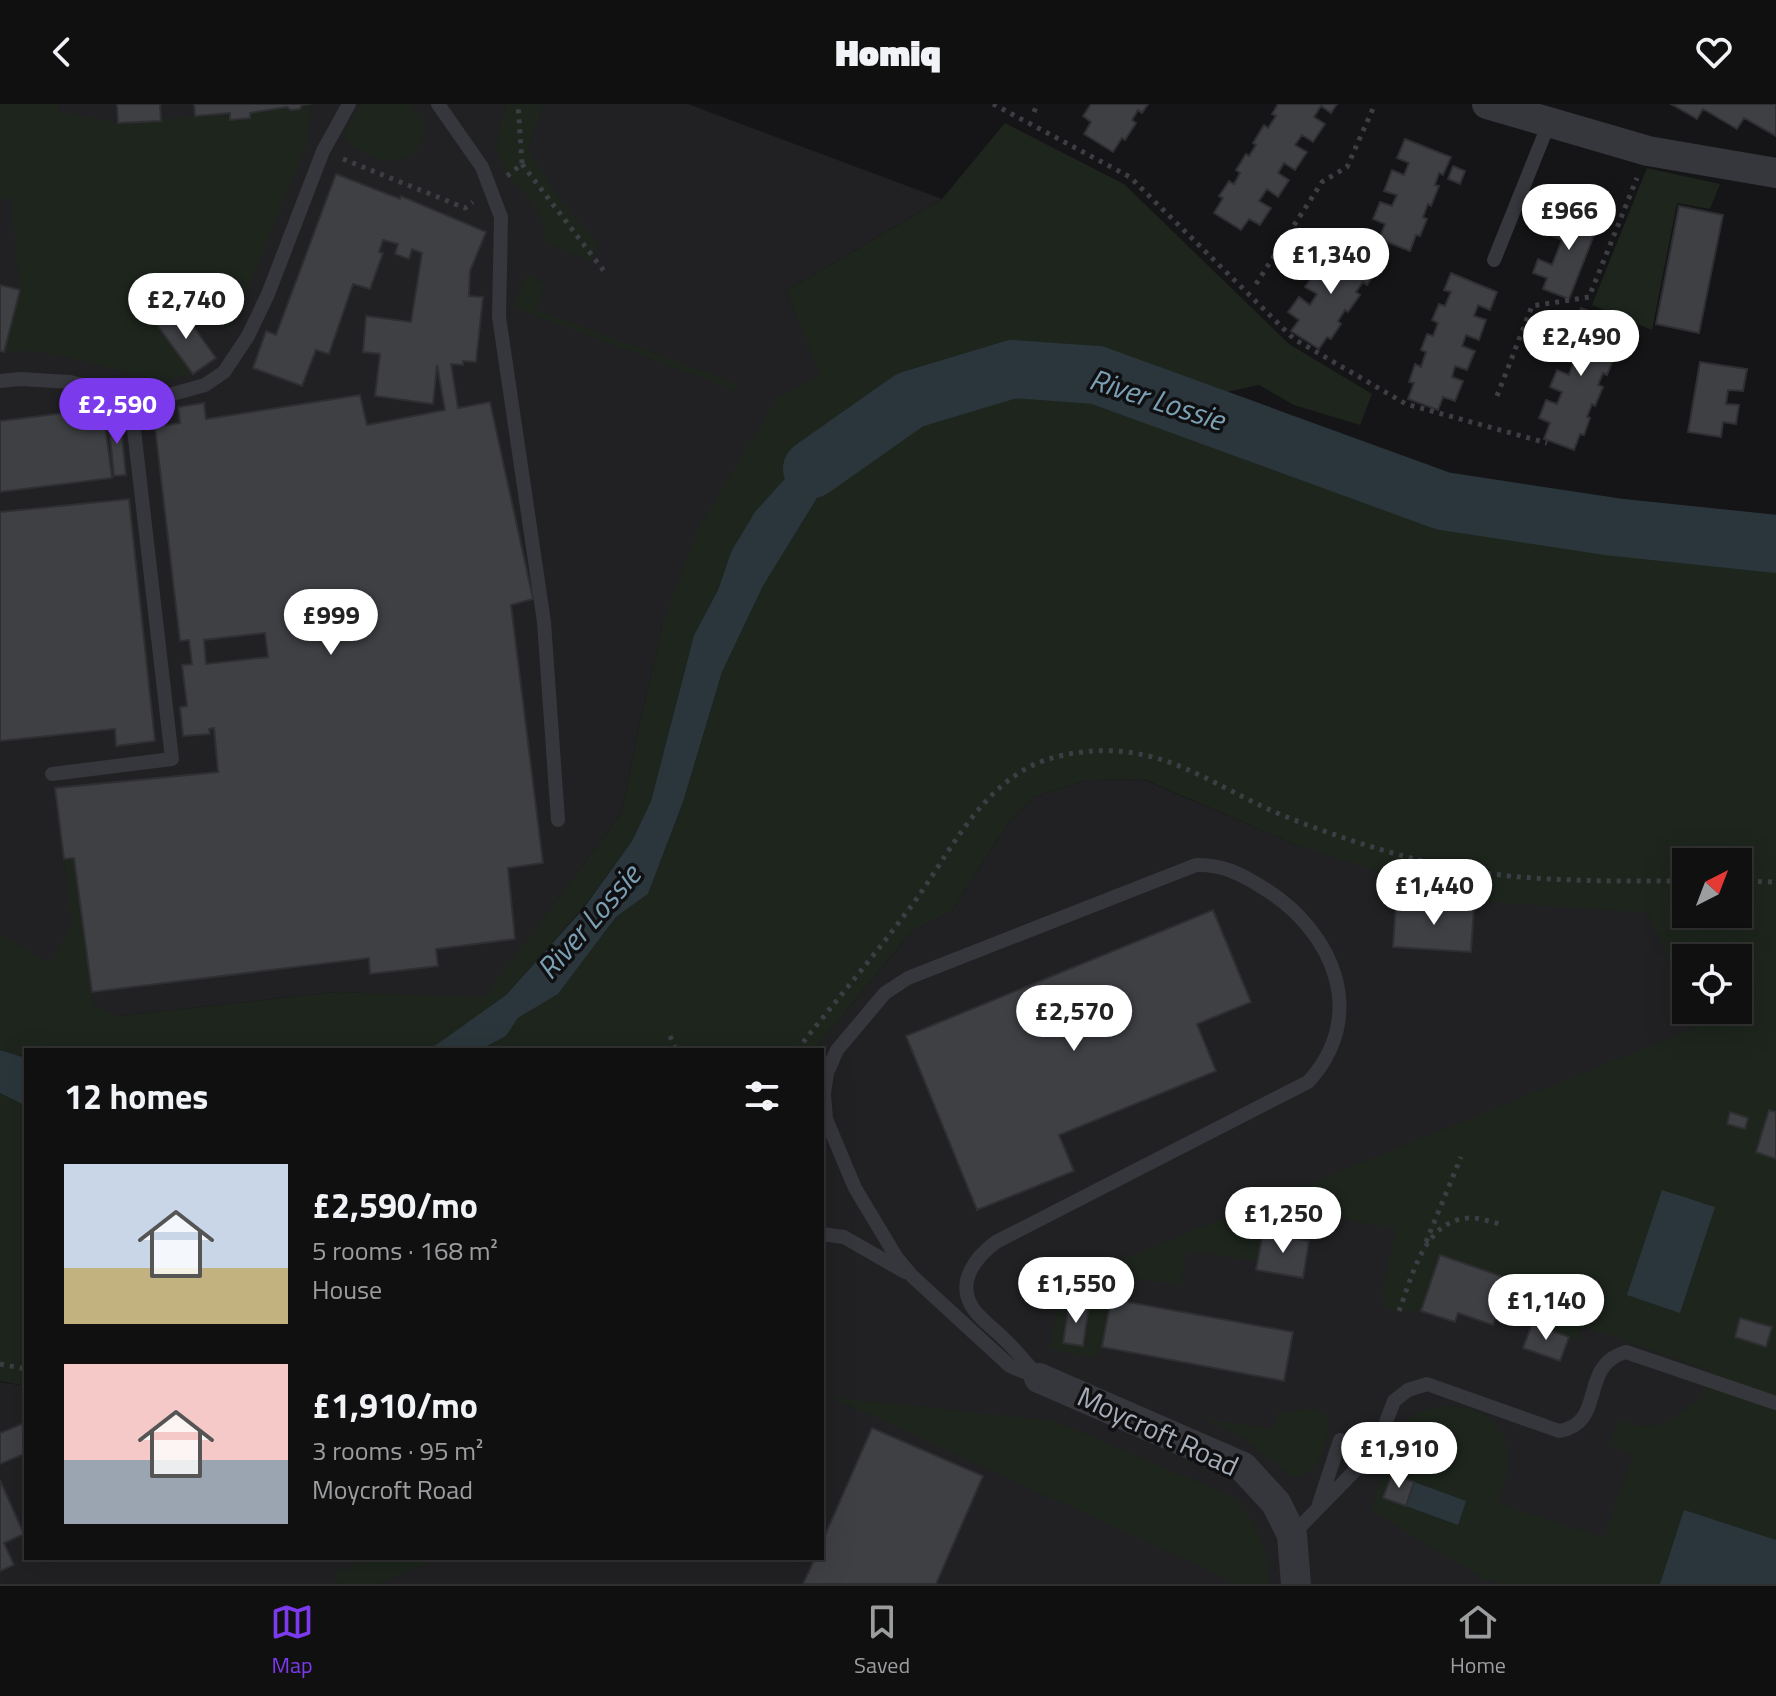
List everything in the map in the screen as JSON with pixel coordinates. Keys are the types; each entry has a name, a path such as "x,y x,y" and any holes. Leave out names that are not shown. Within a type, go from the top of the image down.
{"street":[{"path":"1487,104 1648,151 1776,173"},
{"name":"Moycroft Road","path":"1039,1378 1243,1467 1276,1503 1292,1535 1296,1584"}],"lane":[{"path":"0,381 70,382 130,395 162,397 205,385 224,372 248,336 268,294 323,151 349,104"},
{"path":"438,104 482,167 501,217 499,317 544,622 558,820"},
{"path":"1494,260 1549,123"},
{"path":"52,774 172,759 130,395"},
{"path":"1196,865 1222,866 1275,896 1322,942 1339,992 1341,1013 1336,1035 1320,1068 1308,1082 996,1242 975,1259 968,1277 970,1305 1020,1354 1039,1378 1010,1366 912,1276 897,1258 855,1188 826,1119 824,1094 827,1073 837,1050 885,993 908,978 1196,865"},
{"path":"824,1234 844,1237 912,1276"},
{"path":"1292,1535 1376,1449 1394,1401 1408,1390 1427,1384 1559,1431 1573,1429 1583,1419 1601,1369 1611,1356 1626,1352 1776,1403"},
{"path":"1318,1508 1340,1440"}],"path":[{"path":"518,104 522,164 604,271"},
{"path":"993,104 1130,177 1294,339 1406,404 1547,443"},
{"path":"1034,112 1037,104"},
{"path":"1256,284 1322,182 1347,167 1375,104"},
{"path":"323,151 465,208 522,164"},
{"path":"1497,396 1532,306 1589,297 1648,151"},
{"path":"1752,881 1776,882"},
{"path":"670,1036 675,1048"},
{"path":"1399,1311 1461,1157"},
{"path":"1425,1245 1448,1224 1469,1217 1500,1224"},
{"path":"0,1364 24,1369"}],"shaded area":[{"path":"0,104 688,104 942,199 786,291 821,375 663,623 622,813 484,998 337,992 118,1016 0,961"},
{"path":"0,104 59,104 58,111 118,123 230,113 231,120 250,119 250,113 287,107 300,109 302,105 311,104 308,141 230,333 200,291 180,304 180,308 158,325 193,374 162,381 57,355 30,351 4,352 20,290 11,200 0,198"},
{"path":"360,104 410,104 426,125 422,142 414,153 392,161 366,154 353,146 343,136"},
{"path":"507,104 543,105 528,148 561,202 599,243 590,261 545,242 544,228 534,205 502,165 497,142"},
{"path":"1005,123 1124,184 1289,344 1372,394 1360,425 1294,405 1259,385 1222,393 1122,372 1078,357 1019,349 952,363 899,386 836,421 731,552 718,590 694,635 651,801 632,841 583,908 506,995 433,1048 24,1048 24,1057 0,1050 0,933 49,963 72,926 64,859 74,858 93,1004 118,1016 337,992 484,997 622,813 663,623 698,528 778,397 820,375 786,291 942,199"},
{"path":"1647,168 1720,184 1710,209 1677,203 1652,330 1592,305"},
{"path":"528,275 543,283 537,310 737,384 735,390 514,308 523,279"},
{"path":"1027,391 1100,403 1438,521 1597,542 1776,556 1776,1584 1501,1584 1484,1579 1371,1510 1404,1424 1430,1409 1461,1407 1489,1419 1506,1443 1508,1466 1498,1504 1604,1537 1633,1454 1619,1450 1610,1442 1618,1423 1626,1421 1639,1426 1665,1424 1701,1397 1711,1371 1582,1326 1577,1340 1497,1312 1440,1256 1421,1311 1393,1311 1383,1304 1382,1293 1396,1229 1315,1214 1309,1241 1263,1232 1258,1262 1187,1250 1181,1285 1115,1277 1102,1347 1095,1358 1049,1349 1063,1283 1697,1027 1696,1024 1752,1024 1752,944 1672,944 1672,969 1648,913 1471,901 1299,846 1143,779 1087,780 1034,797 1008,823 952,911 912,931 816,1048 484,1048 506,1036 518,1018 558,994 616,917 648,894 683,802 722,672 763,586 817,498 880,437 987,401"},
{"path":"1142,779 1299,846 1672,912 1672,928 1739,928 1740,944 1672,944 1672,1024 1744,1024 1776,1584 0,1584 0,1382 24,1386 24,1560 824,1560 824,1048 816,1048 912,931 952,911 1008,823 1034,797 1087,780"},
{"path":"0,1093 24,1105 24,1386 0,1381"},
{"path":"831,1397 1055,1421 1235,1498 1251,1518 1261,1538 1270,1584 1229,1584 1230,1580"},
{"path":"1321,1410 1329,1419 1323,1453 1315,1466 1300,1477 1291,1476 1238,1434 1201,1418 1273,1429 1276,1413"},
{"path":"365,1560 436,1560 378,1584 338,1584 333,1573"}],"water":[{"path":"875,400 880,437 817,498 763,586 722,672 683,802 648,894 616,917 558,994 518,1018 506,1036 484,1048 432,1048 506,995 583,909 632,841 651,801 694,635 718,590 731,552 755,512 836,422"},
{"path":"0,1050 24,1057 24,1105 0,1093"},
{"path":"1662,1190 1715,1207 1680,1313 1627,1295"},
{"path":"1414,1482 1466,1501 1458,1525 1406,1506"},
{"path":"1684,1510 1776,1540 1776,1584 1660,1584"}],"building":[{"path":"117,104 160,104 161,121 118,123"},
{"path":"194,104 311,104 302,105 300,109 287,107 250,113 250,118 230,120 230,113 195,116"},
{"path":"1091,104 1148,104 1142,113 1138,110 1132,120 1136,123 1113,152 1084,134 1091,122 1083,116"},
{"path":"1278,104 1337,104 1331,113 1321,106 1314,117 1325,124 1313,142 1302,135 1295,145 1307,152 1295,170 1284,163 1278,173 1289,180 1278,197 1267,189 1259,201 1271,208 1260,225 1249,219 1241,230 1214,213 1223,198 1219,196 1229,181 1234,184 1240,173 1236,170 1256,145 1253,143 1264,125 1268,128 1276,116 1272,114"},
{"path":"1671,104 1776,104 1776,136 1744,118 1737,129 1703,109 1697,119"},
{"path":"1405,139 1451,157 1443,175 1439,173 1435,185 1439,186 1423,217 1427,219 1410,251 1379,239 1385,224 1373,219 1380,202 1392,206 1397,195 1384,191 1392,170 1404,175 1409,163 1397,158"},
{"path":"1453,166 1465,171 1460,184 1448,179"},
{"path":"336,174 400,199 401,196 486,232 470,271 469,296 483,297 476,362 451,364 458,408 490,402 533,599 511,605 543,863 508,868 515,939 436,949 438,966 370,974 369,958 92,992 74,858 64,859 55,788 218,772 214,728 209,729 210,734 183,736 180,707 187,706 182,665 192,664 189,640 180,641 155,427 180,423 178,407 204,403 206,419 360,395 367,425 445,410 437,365 433,404 375,396 380,354 363,352 366,316 411,322 422,253 412,249 409,259 395,254 398,244 383,240 379,252 383,253 370,289 353,284 329,354 316,350 302,386 253,368 266,331 276,335","holes":["265,633 268,657 206,664 204,640"]},
{"path":"1679,206 1723,215 1699,333 1656,324"},
{"path":"1574,207 1601,217 1569,299 1543,289 1547,278 1533,273 1538,259 1552,265 1562,240 1548,234 1554,219 1567,224"},
{"path":"1335,242 1377,270 1367,285 1363,282 1356,292 1360,295 1338,321 1341,324 1331,339 1327,337 1319,349 1291,331 1299,320 1288,312 1299,297 1310,305 1317,294 1305,287 1317,269 1329,276 1336,265 1325,258"},
{"path":"1451,273 1497,292 1490,310 1478,305 1474,316 1486,320 1479,340 1466,335 1462,346 1475,351 1467,370 1455,366 1452,377 1463,381 1455,401 1443,397 1438,410 1408,399 1414,383 1409,382 1415,364 1421,367 1426,352 1421,350 1427,334 1433,336 1438,323 1432,320 1439,304 1445,306 1451,292 1444,290"},
{"path":"0,285 20,290 4,352 0,351"},
{"path":"180,308 216,358 193,374 157,325"},
{"path":"1581,308 1626,325 1619,344 1615,342 1610,353 1615,355 1607,375 1603,373 1598,385 1603,387 1595,406 1592,404 1584,435 1580,434 1574,450 1544,439 1550,423 1539,418 1546,400 1557,404 1562,392 1550,387 1557,370 1569,375 1573,363 1561,359 1569,339 1581,343 1586,331 1574,326"},
{"path":"1700,362 1747,369 1743,391 1728,390 1726,404 1739,405 1736,424 1723,422 1721,437 1688,432"},
{"path":"103,408 112,478 0,492 0,421"},
{"path":"120,417 126,475 114,476 108,418"},
{"path":"129,499 155,741 116,746 115,729 0,741 0,512"},
{"path":"1396,902 1474,907 1471,952 1393,947"},
{"path":"1213,910 1251,1002 1197,1024 1216,1071 1059,1135 1074,1171 977,1210 906,1036"},
{"path":"1769,1110 1776,1112 1776,1159 1756,1152"},
{"path":"1730,1112 1748,1118 1745,1129 1727,1124"},
{"path":"1263,1232 1309,1241 1303,1278 1256,1270"},
{"path":"1440,1255 1509,1279 1493,1325 1458,1313 1455,1322 1421,1311"},
{"path":"1111,1299 1293,1332 1284,1381 1102,1347"},
{"path":"1069,1304 1089,1306 1083,1346 1063,1343"},
{"path":"1740,1318 1772,1327 1766,1347 1735,1337"},
{"path":"1532,1324 1569,1337 1560,1361 1523,1348"},
{"path":"24,1423 24,1454 0,1464 0,1433"},
{"path":"872,1428 983,1476 936,1584 803,1584 814,1560 824,1560 824,1537"},
{"path":"1392,1474 1414,1482 1406,1506 1383,1498"},
{"path":"0,1480 24,1534 4,1543 14,1565 0,1571"}],"waterway":[{"name":"River Lossie","path":"812,469 910,400 1013,369 1097,375 1443,501 1614,527 1776,544"}]}
